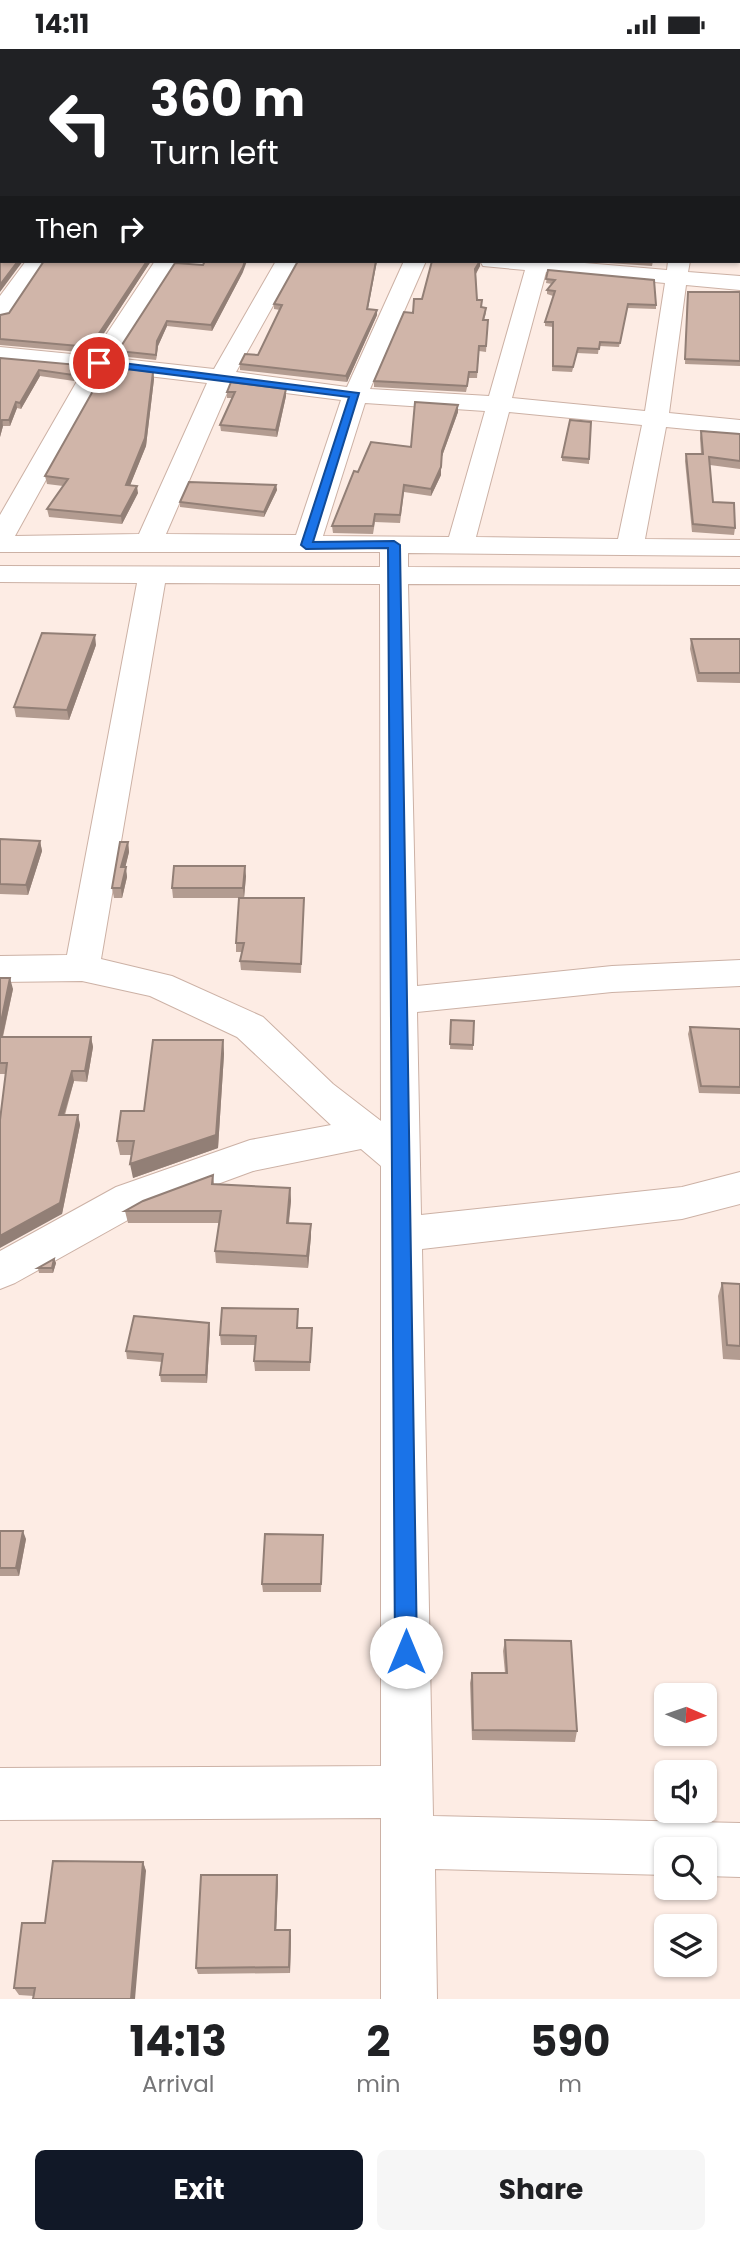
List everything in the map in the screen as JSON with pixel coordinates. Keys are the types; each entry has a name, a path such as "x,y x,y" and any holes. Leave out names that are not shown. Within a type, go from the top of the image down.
{"street":[{"path":"0,312 36,263"},
{"path":"0,538 99,363 165,263"},
{"path":"149,542 221,378 286,263"},
{"path":"306,545 355,395 414,263"},
{"path":"460,545 496,404 537,263 678,269 740,283"},
{"path":"631,547 656,418 678,269"},
{"path":"0,354 99,363 355,395 496,404 740,426"},
{"path":"0,544 149,542 306,545 394,561 460,545 740,548"},
{"path":"394,561 410,1999"},
{"path":"0,574 152,575 394,561 740,577"},
{"path":"82,968 152,575"},
{"path":"0,969 82,968 159,985 250,1027 366,1133 401,1160"},
{"path":"399,1001 547,982 644,974 740,973"},
{"path":"0,1271 130,1199 250,1156 366,1133"},
{"path":"402,1234 682,1203 740,1188"},
{"path":"0,1794 408,1817 740,1850"}],"building":[{"path":"0,263 16,263 0,285"},
{"path":"43,263 146,263 90,347 0,339 0,315 9,313"},
{"path":"175,263 244,263 211,325 167,321 157,341 156,355 118,351"},
{"path":"297,263 376,263 367,309 377,310 346,376 240,364 245,354 258,355 282,305 274,304"},
{"path":"431,263 479,263 475,269 477,300 482,300 481,307 486,308 483,320 488,320 486,346 479,346 477,372 469,372 467,386 374,381 404,312 413,313 414,299 422,299"},
{"path":"548,270 654,280 656,305 628,304 620,343 600,342 599,349 578,348 573,367 553,366 553,322 545,322 555,291 547,290 555,280 546,279"},
{"path":"688,292 740,292 740,361 685,359"},
{"path":"0,358 79,365 73,375 39,370 20,403 16,402 9,420 2,420 0,427"},
{"path":"107,366 153,372 145,438 126,485 137,486 121,516 47,509 68,479 45,476"},
{"path":"231,382 286,389 276,430 220,425 235,392 227,392"},
{"path":"415,402 458,405 442,451 441,467 431,489 404,485 400,515 375,514 373,526 332,526 354,471 358,472 371,442 411,447"},
{"path":"570,420 591,422 589,459 562,457"},
{"path":"701,431 740,434 740,461 709,457 713,502 734,503 735,528 693,524 686,454 703,454"},
{"path":"189,482 276,485 264,512 180,502"},
{"path":"42,633 95,635 67,710 14,707"},
{"path":"691,639 740,639 740,673 699,673"},
{"path":"0,839 40,841 26,885 0,884"},
{"path":"120,842 128,842 121,867 126,867 121,888 112,888"},
{"path":"174,866 245,866 243,888 172,888"},
{"path":"239,898 304,898 301,964 240,961 244,943 236,943"},
{"path":"0,978 10,978 0,1027"},
{"path":"451,1020 474,1021 473,1045 450,1044"},
{"path":"690,1027 740,1029 740,1087 701,1086"},
{"path":"0,1037 91,1037 85,1071 72,1071 59,1115 78,1115 60,1203 0,1236 0,1120 7,1063 0,1063"},
{"path":"153,1040 223,1040 216,1135 130,1164 134,1141 117,1141 121,1111 144,1111"},
{"path":"213,1175 212,1184 290,1188 287,1223 311,1224 307,1256 215,1251 221,1211 125,1211 143,1201"},
{"path":"54,1259 52,1268 38,1268"},
{"path":"722,1283 740,1284 740,1346 727,1345"},
{"path":"222,1308 298,1309 297,1328 312,1328 310,1362 254,1361 256,1336 220,1335"},
{"path":"134,1316 209,1323 206,1375 160,1375 163,1354 126,1351"},
{"path":"0,1531 23,1531 16,1568 0,1568"},
{"path":"265,1534 323,1535 321,1584 262,1584"},
{"path":"505,1640 571,1641 577,1731 473,1730 472,1673 507,1673"},
{"path":"53,1861 143,1862 131,1999 33,1999 35,1988 14,1988 22,1923 45,1923"},
{"path":"201,1875 277,1875 275,1930 290,1930 289,1967 196,1968"}],"route":[{"path":"99,363 355,395 306,545 394,545 406,1652"}]}
